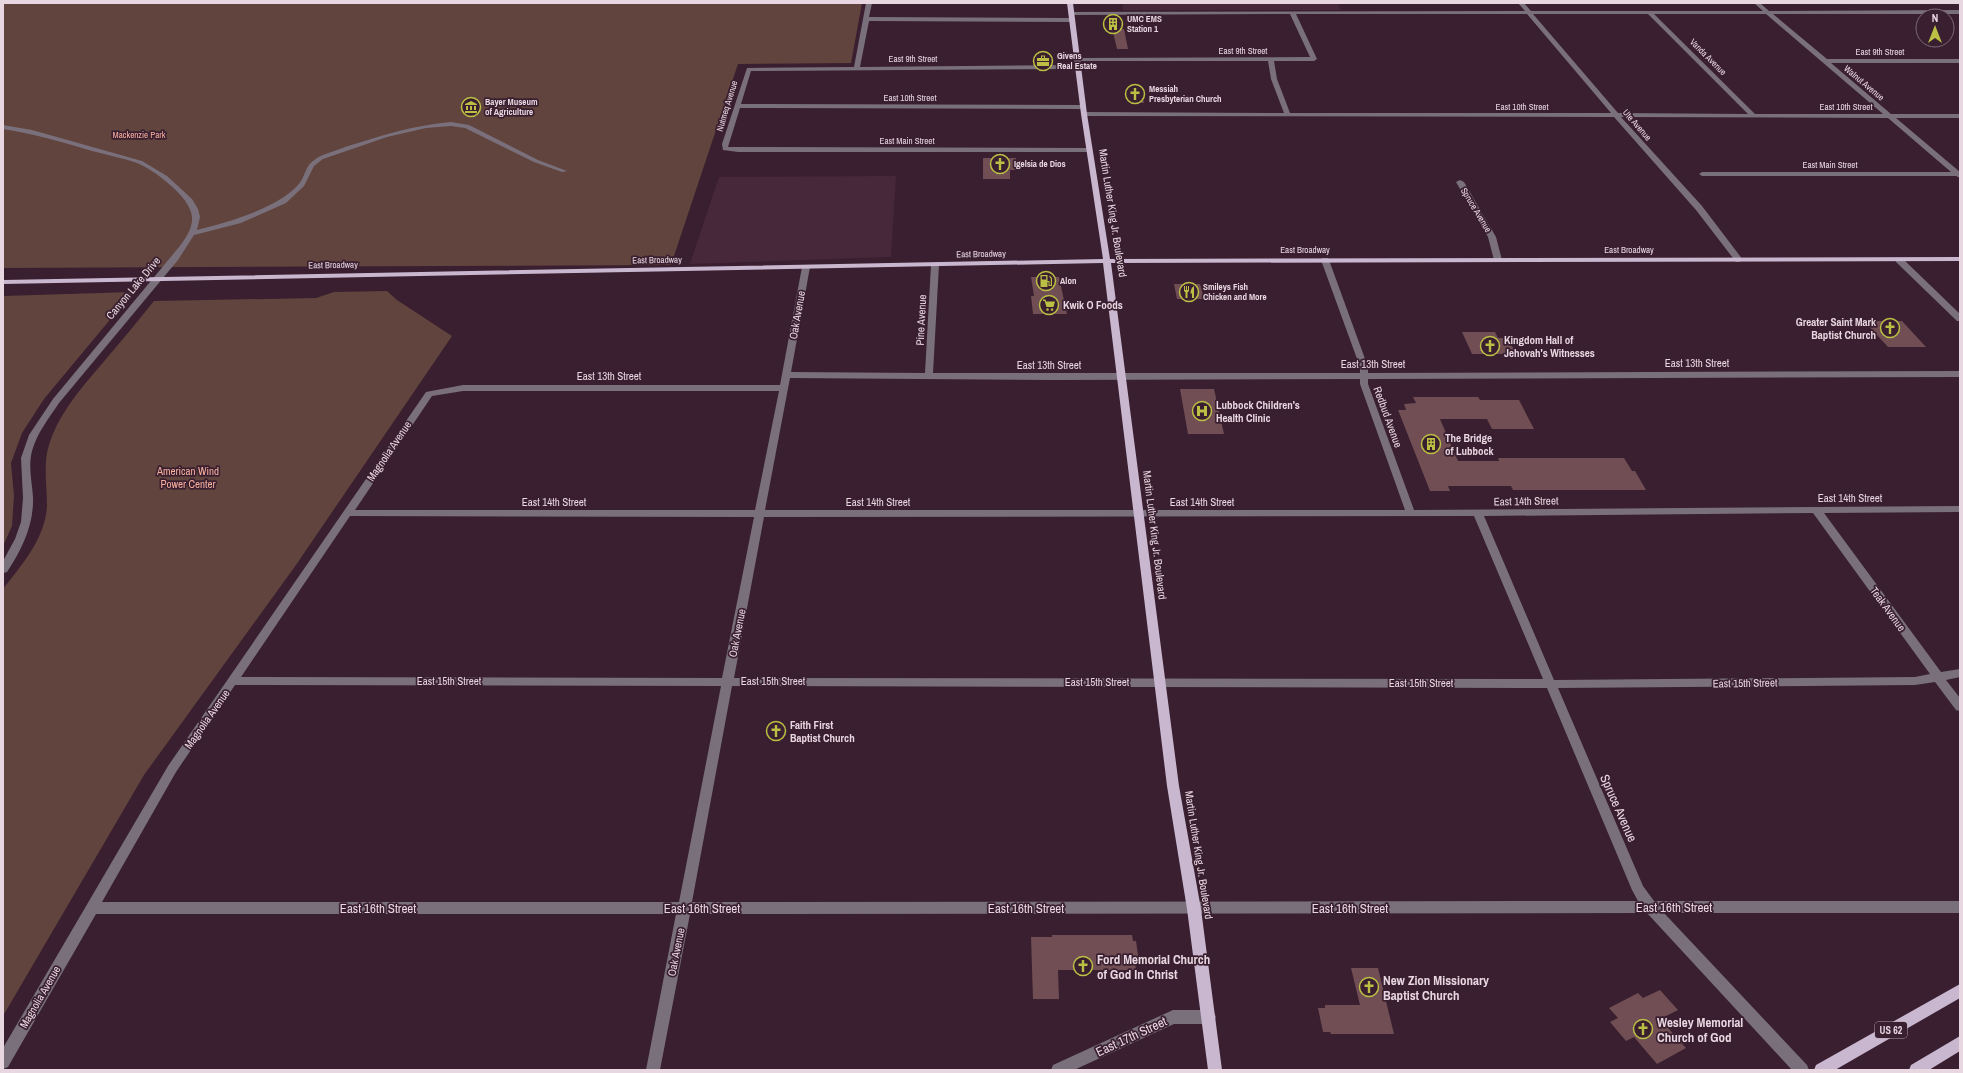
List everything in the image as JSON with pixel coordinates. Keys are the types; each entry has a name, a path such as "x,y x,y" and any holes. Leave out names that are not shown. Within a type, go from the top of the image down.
{"main road":[{"name":"Martin Luther King Jr. Boulevard","path":"1070,3 1082,107 1107,261 1173,786 1194,909 1215,1070"},
{"name":"East Broadway","path":"3,282 1107,261 1960,259"},
{"name":"US 62","path":"1821,1070 1960,990"},
{"path":"1916,1070 1960,1043"}],"street":[{"path":"857,68 869,3"},
{"name":"Ute Avenue","path":"1521,3 1698,208 1739,260"},
{"name":"Walnut Avenue","path":"1757,3 1959,175"},
{"path":"866,19 1292,12 1960,12"},
{"name":"East 9th Street","path":"749,69 1314,59 1292,12"},
{"name":"Vanda Avenue","path":"1649,12 1754,116"},
{"path":"1271,60 1274,79 1288,115"},
{"name":"East 9th Street","path":"1824,61 1960,61"},
{"name":"Nutmeq Avenue","path":"726,149 725,144 749,69"},
{"name":"East 10th Street","path":"736,106 1082,107"},
{"name":"East 10th Street","path":"1084,114 1960,116"},
{"path":"191,234 238,221 283,201 302,185 310,165 321,158 385,136 426,126 451,124 467,126 536,161 564,171"},
{"name":"Canyon Lake Drive","path":"3,127 30,131 124,157 156,170 168,180 192,206 196,217 191,234 175,258 156,279 42,421 26,456 25,471 28,504 27,519 22,537 3,570"},
{"name":"East Main Street","path":"726,149 1089,150"},
{"name":"East Main Street","path":"1702,174 1959,175"},
{"name":"Spruce Avenue","path":"1460,182 1490,231 1498,260"},
{"name":"Redbud Avenue","path":"1325,260 1364,367 1364,384 1411,514"},
{"path":"1900,260 1960,319"},
{"name":"Pine Avenue","path":"929,376 935,265"},
{"name":"Oak Avenue","path":"653,1070 806,267"},
{"name":"East 13th Street","path":"786,375 1121,377 1960,374"},
{"name":"East 13th Street","path":"434,392 463,388 784,388"},
{"name":"Magnolia Avenue","path":"3,1062 172,769 421,404 429,394 434,392"},
{"name":"East 14th Street","path":"347,513 1411,514 1960,509"},
{"name":"Teak Avenue","path":"1816,510 1960,707"},
{"name":"Spruce Avenue","path":"1478,513 1638,890 1650,907 1802,1070"},
{"name":"East 15th Street","path":"233,681 1550,684 1915,681 1960,673"},
{"name":"East 16th Street","path":"91,908 1960,908"},
{"name":"East 17th Street","path":"1058,1070 1172,1017 1209,1017"}],"shaded area":[{"path":"1122,3 1338,3 1341,10 1123,10"},
{"path":"896,176 891,257 690,264 719,177"}],"green space":[{"name":"Mackenzie Park","path":"3,3 862,3 851,63 738,64 671,265 3,268"},
{"name":"American Wind Power Center","path":"387,291 397,300 452,336 296,565 144,775 3,1016 3,589 32,550 38,539 46,517 46,459 53,433 59,421 73,399 154,301 316,298 334,292"},
{"path":"133,292 44,399 22,433 11,463 14,496 12,526 3,546 3,296"}],"building":[{"path":"1105,20 1120,20 1122,29 1124,29 1128,49 1117,49 1113,32 1107,32"},
{"name":"Messiah Presbyterian Church","path":"1127,91 1141,91 1144,103 1130,103"},
{"name":"Igelsia de Dios","path":"983,158 1016,158 1016,170 1010,170 1010,179 983,179"},
{"path":"1031,277 1059,277 1067,314 1033,314 1031,296 1034,296"},
{"name":"Smileys Fish Chicken and More","path":"1174,284 1200,284 1204,299 1177,299"},
{"name":"Greater Saint Mark Baptist Church","path":"1864,321 1902,321 1926,347 1888,347"},
{"name":"Kingdom Hall of Jehovah's Witnesses","path":"1462,332 1495,332 1498,338 1508,338 1516,354 1472,354"},
{"name":"Lubbock Children's Health Clinic","path":"1180,389 1214,389 1224,434 1188,434"},
{"name":"The Bridge of Lubbock","path":"1413,397 1478,397 1480,400 1519,400 1534,429 1492,429 1487,419 1440,419 1458,461 1499,461 1498,458 1624,458 1632,471 1635,471 1646,490 1513,490 1511,486 1448,486 1450,491 1430,491 1398,410 1406,410 1404,404 1416,403"},
{"name":"Ford Memorial Church of God In Christ","path":"1052,935 1132,935 1133,941 1136,941 1139,962 1135,962 1136,970 1058,970 1059,999 1033,999 1031,937 1052,937"},
{"name":"New Zion Missionary Baptist Church","path":"1351,968 1378,968 1394,1034 1331,1034 1330,1032 1323,1032 1318,1008 1325,1008 1325,1005 1360,1005"},
{"name":"Wesley Memorial Church of God","path":"1660,990 1678,1010 1660,1019 1686,1048 1657,1064 1634,1037 1626,1041 1610,1022 1618,1018 1609,1008 1638,993 1643,998"}],"place":[{"name":"UMC EMS Station 1","path":"1113,24"},
{"name":"Givens Real Estate","path":"1043,61"},
{"name":"Messiah Presbyterian Church","path":"1135,94"},
{"name":"Bayer Museum of Agriculture","path":"471,107"},
{"name":"Igelsia de Dios","path":"1000,164"},
{"name":"Alon","path":"1046,281"},
{"name":"Smileys Fish Chicken and More","path":"1189,292"},
{"name":"Kwik O Foods","path":"1049,305"},
{"name":"Greater Saint Mark Baptist Church","path":"1890,328"},
{"name":"Kingdom Hall of Jehovah's Witnesses","path":"1490,346"},
{"name":"Lubbock Children's Health Clinic","path":"1202,411"},
{"name":"The Bridge of Lubbock","path":"1431,444"},
{"name":"Faith First Baptist Church","path":"776,731"},
{"name":"Ford Memorial Church of God In Christ","path":"1083,966"},
{"name":"New Zion Missionary Baptist Church","path":"1369,987"},
{"name":"Wesley Memorial Church of God","path":"1643,1029"}]}
